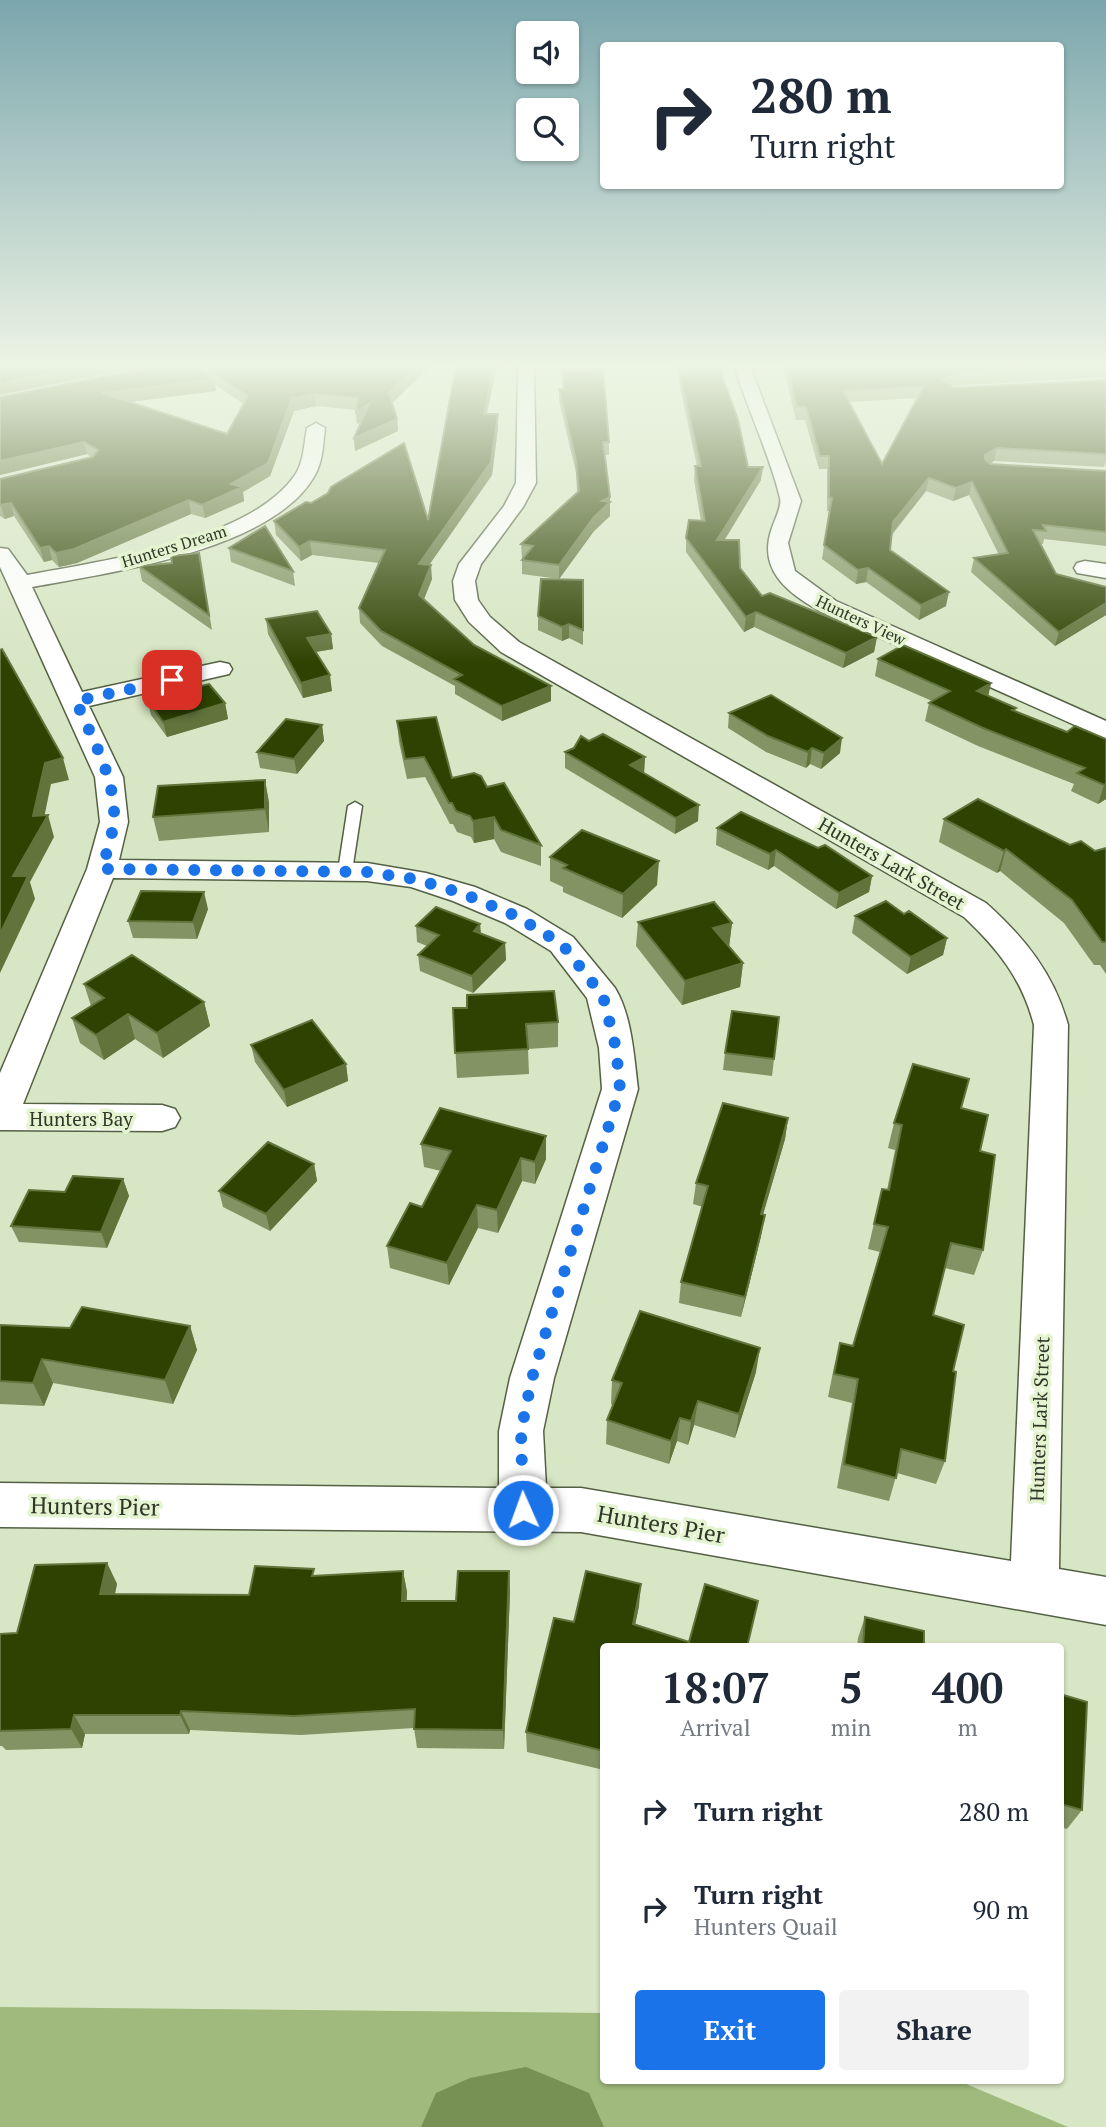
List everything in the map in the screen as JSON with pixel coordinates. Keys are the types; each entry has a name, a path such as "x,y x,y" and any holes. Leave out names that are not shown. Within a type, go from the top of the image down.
{"street":[{"name":"Hunters Dream","path":"19,583 167,552 203,541 248,522 284,501 304,478 309,465"},
{"name":"Hunters Lark Street","path":"526,465 526,483 520,499 467,565 463,580 465,594 473,611 491,633 510,647 975,911 1007,939 1032,971 1047,1006 1051,1025 1034,1589"},
{"name":"Hunters View","path":"778,465 791,501 777,544 785,574 815,599 1106,731"},
{"path":"0,554 12,567 109,777 114,822 102,869 0,1116"},
{"path":"76,701 220,669"},
{"path":"102,869 345,871 415,879 464,894 516,916 562,944 603,996 616,1048 620,1089 532,1378 521,1431 523,1510"},
{"name":"Hunters Bay","path":"0,1116 162,1118"},
{"name":"Hunters Pier","path":"0,1505 581,1510 1106,1601"}],"lane":[{"path":"345,871 355,806"}],"green space":[{"path":"0,2007 600,2013 600,2084 966,2084 1068,2127 0,2127"}],"building":[{"path":"58,465 264,465 231,484 242,487 202,505 189,500 74,549 56,553 49,546 40,548 11,503 0,505 0,479"},
{"path":"367,465 411,465 428,520 438,465 489,465 419,564 431,565 419,595 474,645 551,686 502,706 454,679 462,675 381,631 359,608 385,550 310,541 299,547 274,521 306,502 311,503 328,493 331,487"},
{"path":"577,465 606,465 610,497 602,501 610,502 594,517 559,565 522,560 533,546 521,544 579,491"},
{"path":"829,465 1011,465 1106,471 1106,532 1043,525 1046,531 1033,530 1056,574 1106,587 1106,603 1059,632 974,558 1008,553 972,482 956,488 929,478 893,522 890,550 949,592 921,605 868,568 858,570 824,545 832,498 829,497"},
{"path":"695,466 763,467 717,540 739,540 740,568 762,596 770,593 877,637 846,653 756,612 746,617 686,538 689,520 705,521"},
{"path":"265,526 293,571 229,548"},
{"path":"199,553 209,615 139,566 172,563 171,556"},
{"path":"541,579 583,580 583,630 569,624 562,627 538,616"},
{"path":"317,611 331,634 307,638 330,675 301,683 266,619"},
{"path":"903,645 991,683 977,691 1016,708 1012,710 1067,732 1075,726 1106,739 1106,784 1077,773 1085,768 983,728 929,703 950,691 878,659"},
{"path":"2,649 63,758 45,763 33,816 48,815 13,876 28,876 0,934 0,650"},
{"path":"209,684 225,703 163,722 147,699"},
{"path":"771,695 842,738 824,753 812,748 808,752 768,736 729,713"},
{"path":"436,717 452,778 474,773 481,776 487,787 504,783 541,845 501,830 494,817 473,821 470,816 456,811 424,757 405,759 397,721"},
{"path":"286,719 322,725 294,759 257,752"},
{"path":"603,734 645,757 630,765 699,805 676,818 565,752 574,748 581,736 589,741"},
{"path":"265,780 265,809 153,817 158,786"},
{"path":"978,799 1070,845 1081,841 1095,851 1106,848 1106,942 1102,942 1072,900 1006,849 1004,851 944,819"},
{"path":"741,812 818,848 825,845 872,876 839,893 776,850 770,854 717,828"},
{"path":"582,830 659,861 623,894 563,868 567,865 550,857"},
{"path":"141,891 204,892 193,922 128,921"},
{"path":"886,901 904,914 909,911 947,938 911,957 855,916"},
{"path":"714,902 732,923 713,928 743,963 685,981 638,922"},
{"path":"436,907 480,924 474,931 505,943 472,976 418,955 439,935 416,926"},
{"path":"132,955 204,1002 157,1033 128,1014 96,1035 72,1018 104,998 84,984"},
{"path":"554,991 558,1022 526,1024 528,1049 455,1053 453,1008 467,1008 467,995"},
{"path":"732,1011 779,1017 774,1059 725,1053"},
{"path":"312,1020 346,1064 284,1090 251,1045"},
{"path":"913,1064 969,1079 961,1108 988,1115 980,1151 995,1155 983,1250 951,1243 933,1315 964,1325 953,1371 956,1372 945,1461 901,1449 896,1478 844,1464 858,1379 834,1374 840,1343 853,1346 888,1227 874,1224 882,1189 889,1190 902,1125 894,1123"},
{"path":"723,1103 788,1118 761,1214 765,1215 745,1297 681,1282 708,1186 696,1183"},
{"path":"440,1108 546,1136 535,1162 521,1158 497,1210 477,1205 447,1263 387,1246 410,1203 422,1207 451,1151 421,1144"},
{"path":"268,1142 314,1164 266,1214 219,1191"},
{"path":"73,1176 123,1179 101,1232 11,1226 29,1190 65,1192"},
{"path":"82,1307 190,1326 165,1380 42,1359 33,1383 0,1381 0,1325 70,1328"},
{"path":"640,1311 760,1348 739,1414 698,1401 691,1421 680,1418 671,1441 607,1420 622,1383 612,1380"},
{"path":"107,1563 100,1594 249,1595 255,1566 314,1569 312,1576 403,1571 402,1601 456,1601 458,1571 509,1571 503,1730 414,1729 415,1709 294,1716 181,1711 180,1715 74,1715 71,1729 0,1731 0,1634 17,1633 35,1565"},
{"path":"586,1571 641,1584 633,1624 689,1642 705,1584 758,1601 748,1643 600,1643 600,1750 526,1732 554,1618 574,1622"},
{"path":"865,1617 924,1631 924,1643 863,1643"},
{"path":"1064,1695 1087,1702 1082,1810 1064,1805"}],"waterway":[{"path":"470,2127 526,2116 555,2127"}],"route":[{"path":"172,680 76,701 109,777 113,797 114,822 102,869 321,869 415,879 464,894 516,916 562,944 603,996 616,1048 620,1089 532,1378 521,1431 523,1510"}]}
